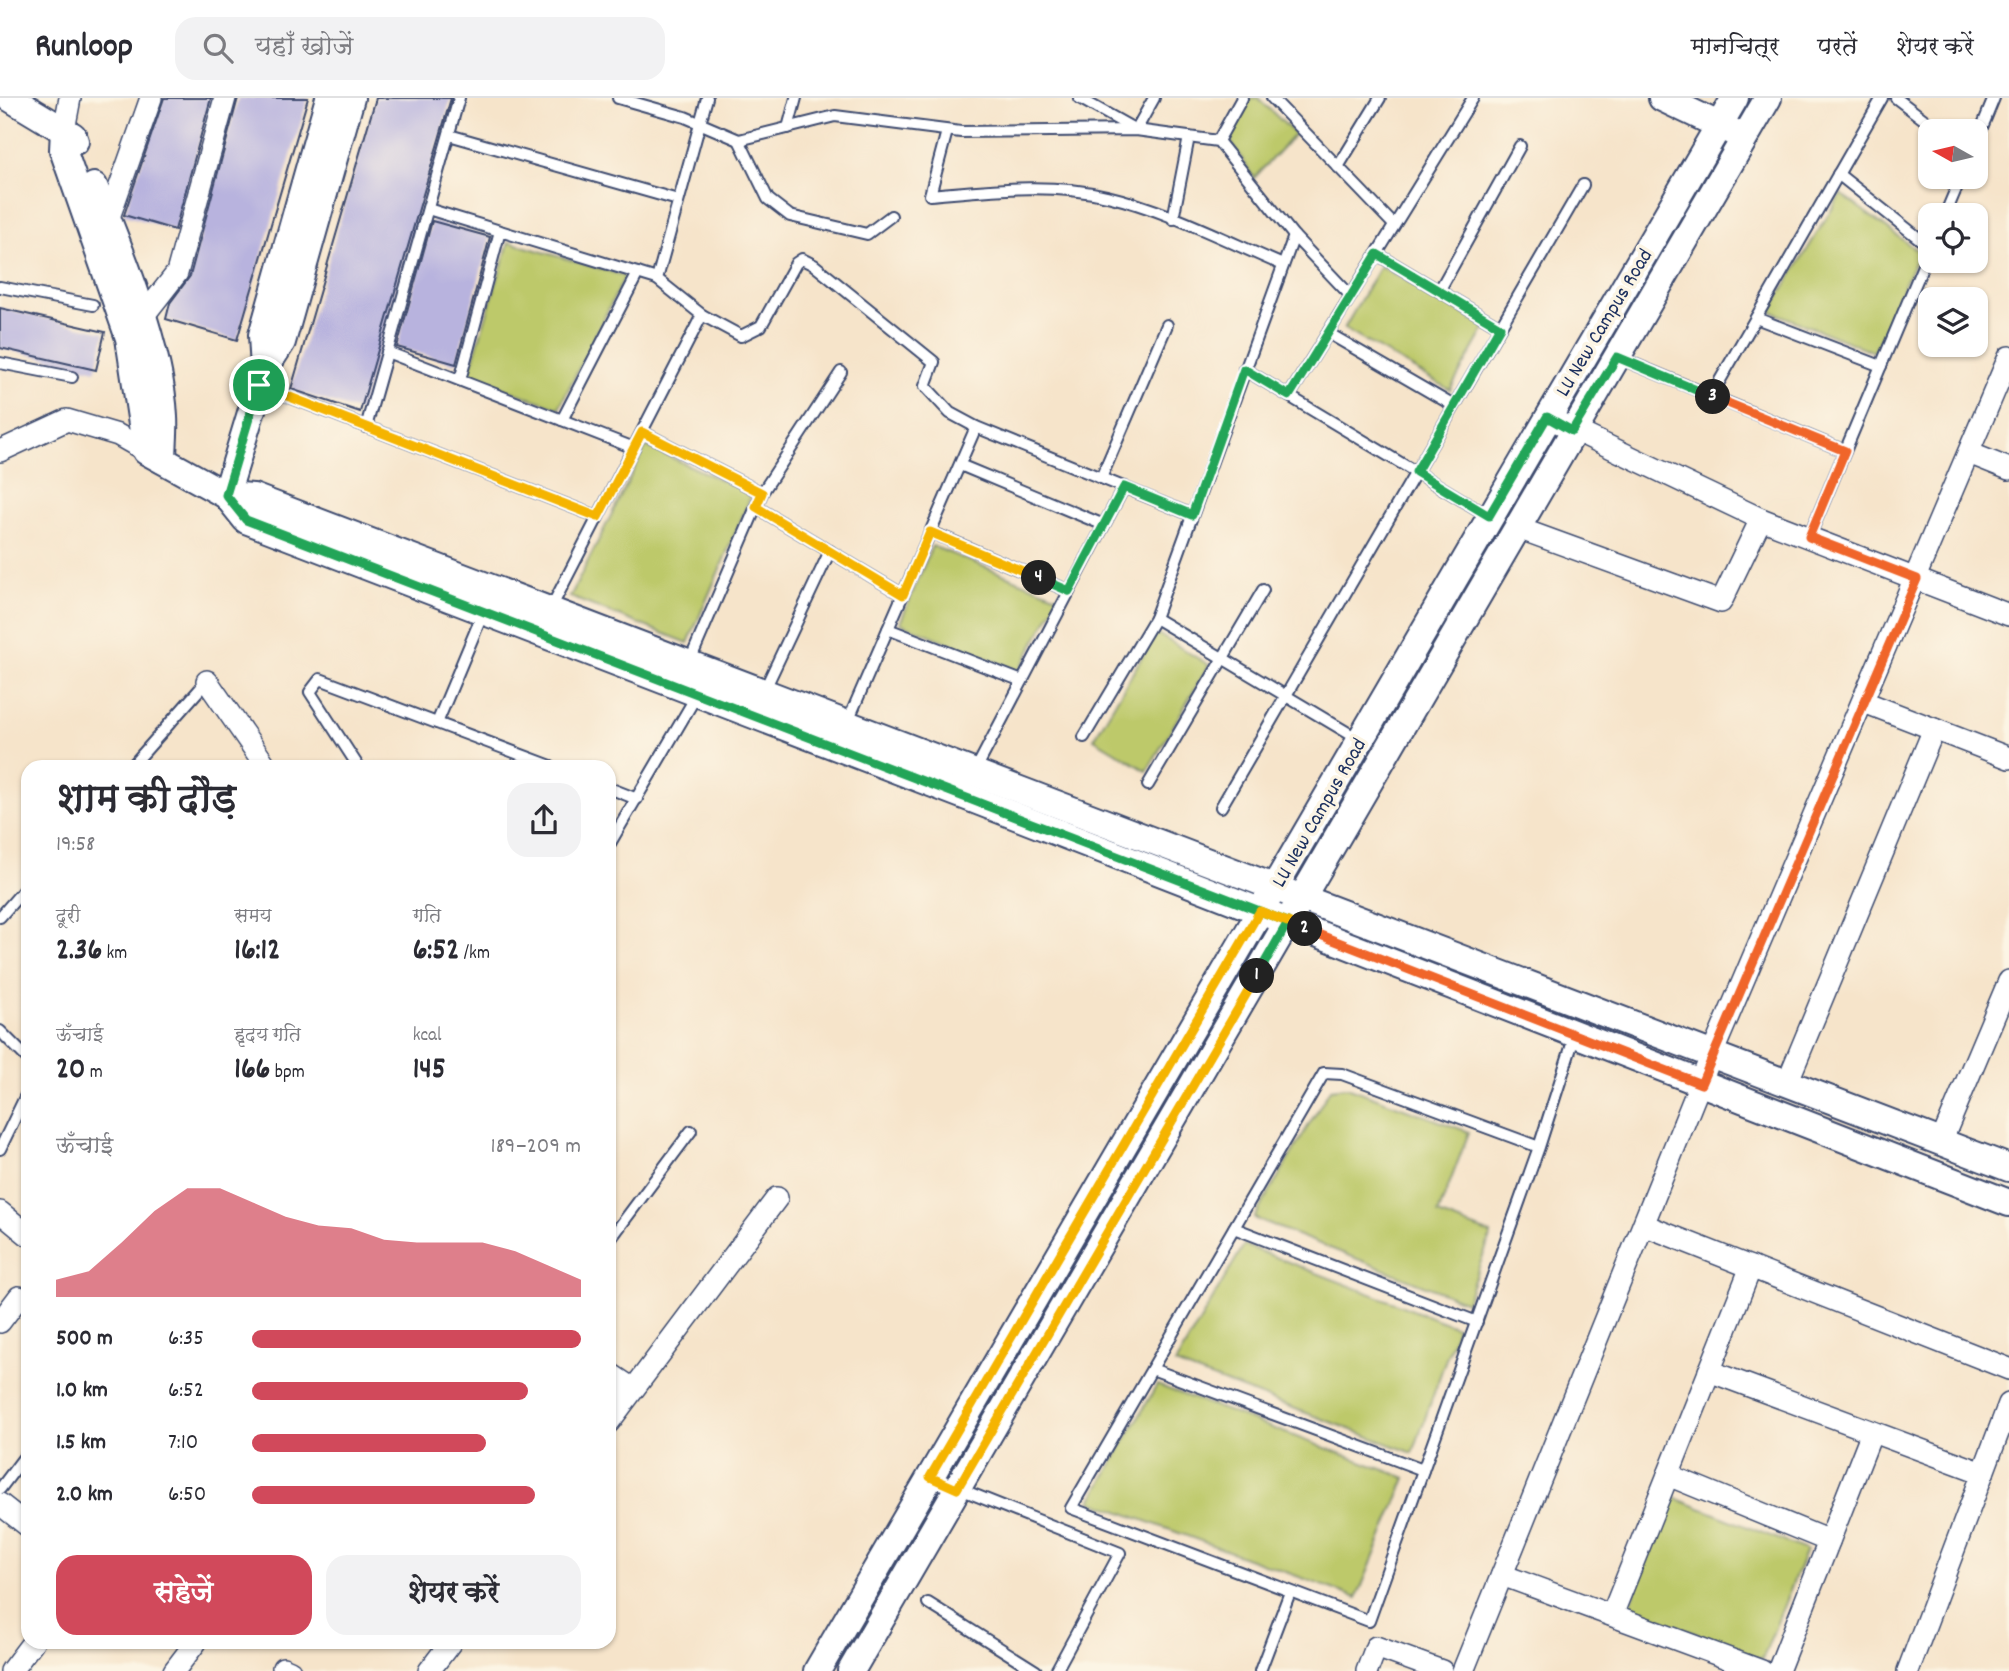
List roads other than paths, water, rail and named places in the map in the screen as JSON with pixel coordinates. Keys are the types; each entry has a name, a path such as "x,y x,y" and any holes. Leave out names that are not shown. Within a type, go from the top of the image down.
{"street":[{"path":"10,98 33,106 73,136 108,220 141,315 164,415 154,455"},
{"path":"70,98 63,150 129,338 154,455"},
{"path":"108,220 151,98"},
{"path":"129,338 141,315 177,273 225,98"},
{"path":"261,378 262,335 329,98"},
{"path":"226,495 261,378 282,342 351,98"},
{"path":"1662,98 1745,138"},
{"name":"LU New Campus Road","path":"851,1671 1303,897 1373,747 1489,516 1735,98"},
{"name":"LU New Campus Road","path":"817,1671 1275,886 1373,747 1518,528 1768,98"},
{"path":"1463,1671 1712,1054 1917,579 2009,357"},
{"path":"1547,417 1761,519 2009,615"},
{"path":"0,451 68,420 118,435 226,495 246,520 698,693 746,694 847,724 968,783 1275,886 2009,1168"},
{"path":"1969,453 2009,469"},
{"path":"226,495 253,497 689,663 746,694 968,783 1260,911 2009,1203"},
{"path":"1518,528 1721,602 1761,519"},
{"path":"207,681 262,760"},
{"path":"1864,702 2009,758"},
{"path":"1787,1083 1934,729"},
{"path":"1941,1142 2009,981"},
{"path":"616,1412 777,1198"},
{"path":"0,1212 21,1229"},
{"path":"1644,1225 2009,1368"},
{"path":"1612,1615 1751,1267"},
{"path":"0,1322 19,1297"},
{"path":"1709,1371 1983,1474"},
{"path":"616,1378 633,1389"},
{"path":"1908,1671 2009,1404"},
{"path":"1778,1671 1872,1432"},
{"path":"1668,1475 1829,1541"},
{"path":"0,1504 21,1520"},
{"path":"1502,1575 1762,1671"},
{"path":"1367,1671 1376,1647 1442,1671"},
{"path":"11,1671 28,1649"},
{"path":"174,1671 186,1649"},
{"path":"429,1671 445,1649"}],"lane":[{"path":"366,427 459,98"},
{"path":"618,98 700,123 738,140 835,116 947,131 1136,130 1218,142 1294,236 1350,296"},
{"path":"657,279 707,98"},
{"path":"788,128 796,98"},
{"path":"1079,98 1136,130"},
{"path":"1136,130 1154,98"},
{"path":"1218,142 1242,98"},
{"path":"1272,98 1394,225"},
{"path":"1289,396 1473,98"},
{"path":"1712,396 1882,98"},
{"path":"1896,98 1923,119"},
{"path":"1985,119 1994,98"},
{"path":"1338,167 1375,100"},
{"path":"947,131 930,195 1035,187 1107,196 1173,219 1283,265"},
{"path":"449,135 678,200"},
{"path":"1173,219 1189,138"},
{"path":"738,140 768,199 790,216 867,234 891,216"},
{"path":"1438,291 1520,146"},
{"path":"1838,174 1918,238"},
{"path":"1221,807 1583,185"},
{"path":"428,209 657,279 702,315 741,336 761,326 796,263 802,259 814,265 934,362 925,386 950,413 976,427 1192,515"},
{"path":"460,380 500,231"},
{"path":"1084,737 1155,618 1294,236"},
{"path":"1377,254 1500,327"},
{"path":"562,420 638,273"},
{"path":"1809,537 1920,273"},
{"path":"0,287 93,305"},
{"path":"550,610 702,315"},
{"path":"1756,318 1881,366"},
{"path":"1101,478 1167,325"},
{"path":"1328,333 1454,406"},
{"path":"387,352 634,448"},
{"path":"1617,357 1845,451"},
{"path":"0,363 72,377"},
{"path":"1244,369 1489,516"},
{"path":"689,663 762,493 841,372"},
{"path":"261,378 366,427 598,517"},
{"path":"847,724 976,427"},
{"path":"642,432 762,493"},
{"path":"960,465 1104,525"},
{"path":"968,783 1124,487"},
{"path":"756,507 903,595"},
{"path":"930,532 1069,591"},
{"path":"746,694 830,551"},
{"path":"1149,785 1263,590"},
{"path":"437,723 484,612"},
{"path":"1155,618 1373,747"},
{"path":"888,629 1022,681"},
{"path":"354,760 310,692 320,679 525,760"},
{"path":"137,760 207,681"},
{"path":"616,833 698,693"},
{"path":"616,791 636,799"},
{"path":"0,917 21,893"},
{"path":"0,1031 21,1052"},
{"path":"1539,1147 1342,1074 1324,1073 1071,1508 1369,1621 1539,1147 1575,1035"},
{"path":"0,1149 21,1106"},
{"path":"616,1232 691,1131"},
{"path":"1234,1228 1476,1322"},
{"path":"1152,1369 1423,1471"},
{"path":"0,1489 21,1461"},
{"path":"930,1477 1120,1553 1056,1671"},
{"path":"1260,1671 1290,1592"},
{"path":"929,1603 1036,1671"}]}
